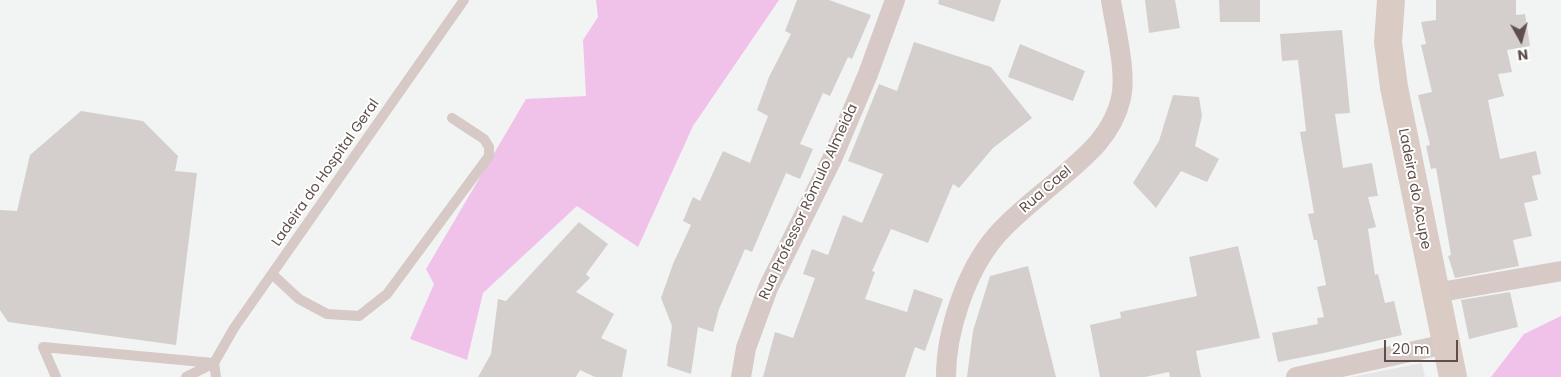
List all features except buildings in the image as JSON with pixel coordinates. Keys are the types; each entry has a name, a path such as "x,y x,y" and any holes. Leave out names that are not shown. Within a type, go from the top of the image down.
{"street":[{"name":"Rua Professor Rômulo Almeida","path":"741,377 746,348 768,288 832,159 868,74 894,0"},
{"name":"Rua Cael","path":"946,377 949,342 967,284 979,259 996,236 1018,214 1089,153 1103,138 1116,115 1121,96 1122,74 1111,0"},
{"name":"Ladeira do Acupe","path":"1391,0 1388,42 1394,87 1434,293 1453,377"},
{"path":"1434,293 1561,271"},
{"path":"1296,377 1446,344"}],"lane":[{"name":"Ladeira do Hospital Geral","path":"214,363 234,328 464,0"},
{"path":"272,274 300,298 327,314 360,316 387,294 489,156 489,146 484,139 452,118"},
{"path":"56,377 42,347 214,363"},
{"path":"186,377 214,363"},
{"path":"214,363 216,377"}],"shaded area":[{"path":"596,0 779,0 693,126 638,247 577,206 483,293 467,360 410,339 434,284 426,269 526,99 586,96 583,40 598,17"},
{"path":"1561,316 1561,377 1491,377 1524,334"},
{"path":"1422,363 1425,377 1351,377"}]}
